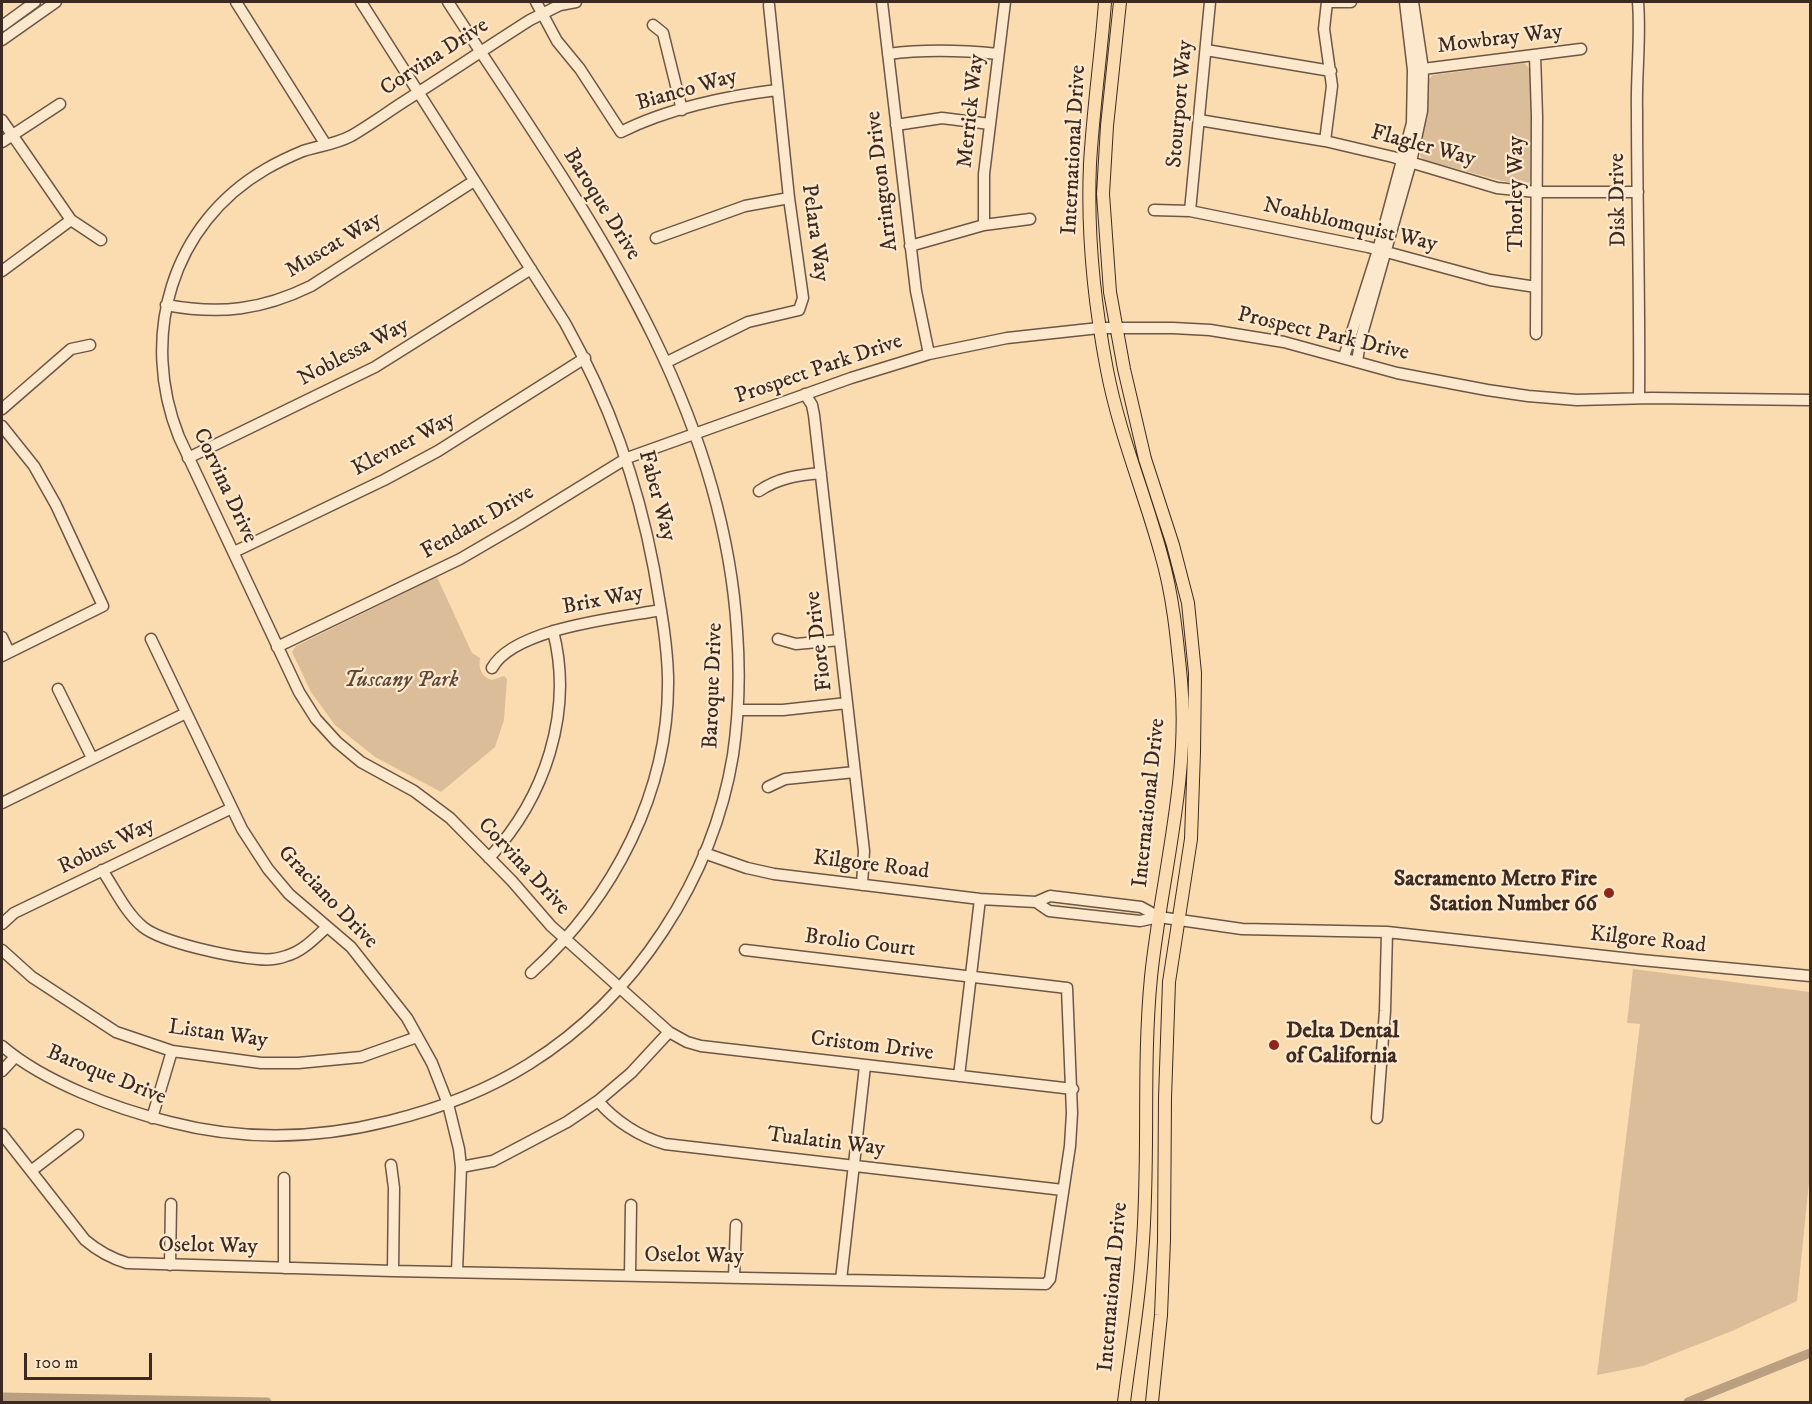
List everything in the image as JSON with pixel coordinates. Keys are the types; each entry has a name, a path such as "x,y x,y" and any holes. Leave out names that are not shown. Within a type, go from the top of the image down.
{"main road":[{"name":"International Drive","path":"1105,2 1093,119 1090,184 1090,240 1099,328 1107,374 1122,435 1170,587 1181,684 1181,752 1178,786 1149,1007 1143,1254 1124,1402"},
{"name":"International Drive","path":"1120,2 1107,126 1103,194 1110,292 1124,369 1146,459 1173,545 1188,603 1195,673 1191,839 1169,982 1161,1315 1152,1402"},
{"path":"1163,561 1173,575 1181,618 1191,636"},
{"path":"1175,628 1179,630 1185,645 1191,689 1195,701"}],"street":[{"path":"2,26 35,2"},
{"path":"2,40 53,2"},
{"path":"236,2 326,145"},
{"name":"Faber Way","path":"361,2 585,358 627,458 646,527 662,610 668,679 663,734 655,776 638,827 624,856 591,909 566,939 531,973"},
{"name":"Baroque Drive","path":"2,1046 15,1057 88,1095 152,1118 195,1129 238,1134 334,1133 418,1114 448,1104 526,1066 580,1026 619,987 658,938 676,910 704,853 729,777 738,710 738,635 730,562 718,503 696,432 667,362 599,236 448,2"},
{"name":"Bianco Way","path":"536,2 557,41 580,69 621,132 653,117 741,95 777,90"},
{"name":"Corvina Drive","path":"576,2 560,5 543,13 350,136 289,157 267,168 229,196 194,239 173,282 166,305 162,336 162,376 173,422 188,458 307,706 337,742 361,762 433,804 512,881 538,913 669,1032"},
{"name":"Arrington Drive","path":"882,2 916,291 929,354"},
{"name":"Merrick Way","path":"984,225 984,174 1005,2"},
{"name":"Stourport Way","path":"1190,211 1210,2"},
{"path":"1325,141 1330,105 1331,71 1324,29 1328,2 1351,2"},
{"path":"1405,2 1414,85 1407,161"},
{"path":"1357,361 1382,251 1422,111 1423,69 1413,2"},
{"name":"Disk Drive","path":"1638,2 1640,55 1636,108 1639,398"},
{"name":"Pelara Way","path":"667,362 748,322 799,310 803,298 789,198 769,5"},
{"path":"653,25 663,33 682,110"},
{"path":"888,54 951,49 998,54"},
{"name":"Mowbray Way","path":"1423,69 1581,49"},
{"path":"1206,50 1331,71"},
{"name":"Thorley Way","path":"1535,55 1536,334"},
{"path":"2,142 60,104"},
{"path":"896,124 942,118 990,124"},
{"path":"2,120 71,220 101,240"},
{"name":"Flagler Way","path":"1199,120 1325,141 1407,161 1497,188 1536,192 1638,192"},
{"name":"Muscat Way","path":"166,305 197,310 228,310 264,305 284,298 311,286 474,181"},
{"path":"656,238 745,206 789,198"},
{"name":"Noahblomquist Way","path":"1154,210 1190,211 1382,251 1490,280 1536,287"},
{"path":"910,246 984,225 1030,219"},
{"path":"2,271 71,220"},
{"path":"1344,357 1382,251"},
{"name":"Noblessa Way","path":"188,458 375,367 531,269"},
{"name":"Prospect Park Drive","path":"696,432 850,378 929,354 1011,337 1117,327 1173,328 1247,335 1344,357 1397,373 1504,393 1577,400 1639,398 1810,400"},
{"path":"2,409 71,349 90,345"},
{"name":"Klevner Way","path":"234,552 384,480 438,451 585,358"},
{"name":"Fiore Drive","path":"805,394 812,405 814,415 864,851 862,885"},
{"path":"2,426 34,466 56,505 102,606 5,654 2,637"},
{"name":"Fendant Drive","path":"277,647 460,559 627,458 696,432"},
{"path":"759,491 772,482 784,478 820,472"},
{"name":"Brix Way","path":"492,668 497,659 520,645 553,631 662,610"},
{"path":"489,858 526,812 541,782 549,758 555,734 558,701 559,657 553,631"},
{"name":"Graciano Drive","path":"151,639 242,829 268,869 289,894 351,947 407,1018 432,1064 448,1104 455,1129 461,1167 457,1272"},
{"path":"778,639 796,644 840,640"},
{"path":"58,689 92,759"},
{"path":"738,710 783,710 847,703"},
{"path":"2,802 186,713"},
{"path":"768,787 785,778 855,772"},
{"name":"Robust Way","path":"2,924 14,913 232,808"},
{"name":"Kilgore Road","path":"704,853 747,868 774,874 980,899 1036,902 1050,896 1141,907 1159,917 1242,929 1387,932 1810,976"},
{"path":"102,870 129,913 144,928 167,939 226,955 261,960 285,957 298,952 327,927"},
{"path":"959,1076 980,899"},
{"path":"1377,1118 1385,1011 1387,932"},
{"name":"Listan Way","path":"2,950 32,977 116,1032 172,1051 261,1063 298,1064 361,1057 417,1036"},
{"name":"Brolio Court","path":"745,950 970,976"},
{"name":"Oselot Way","path":"2,1134 85,1240 99,1252 127,1263 393,1271 1046,1284 1050,1279 1070,1146 1072,1089 1068,988 970,976"},
{"path":"461,1167 493,1161 557,1129 598,1101 632,1073 669,1032"},
{"name":"Cristom Drive","path":"669,1032 700,1046 1072,1089"},
{"path":"152,1118 172,1051"},
{"path":"2,1071 15,1057"},
{"path":"841,1280 865,1066"},
{"name":"Tualatin Way","path":"598,1101 612,1115 643,1136 665,1144 1063,1190"},
{"path":"31,1171 78,1135"},
{"path":"391,1165 394,1188 393,1271"},
{"path":"284,1178 284,1268"},
{"path":"170,1265 171,1204"},
{"path":"630,1275 631,1205"},
{"path":"734,1277 736,1225"}],"green space":[{"path":"1524,63 1530,69 1532,94 1532,178 1527,185 1424,161 1420,155 1425,121 1426,82 1433,75"},
{"name":"Tuscany Park","path":"437,577 472,653 480,658 480,669 483,675 492,680 504,676 507,679 504,720 495,747 441,792 375,757 335,725 311,692 292,652 296,646"},
{"path":"1633,969 1810,992 1810,1172 1797,1301 1732,1331 1643,1366 1597,1375 1640,1024 1627,1023"}],"waterway":[{"path":"1688,1402 1810,1353"},
{"path":"2,1397 267,1402"}],"place":[{"name":"Sacramento Metro Fire Station Number 66","path":"1609,893"},
{"name":"Delta Dental of California","path":"1274,1045"}]}
